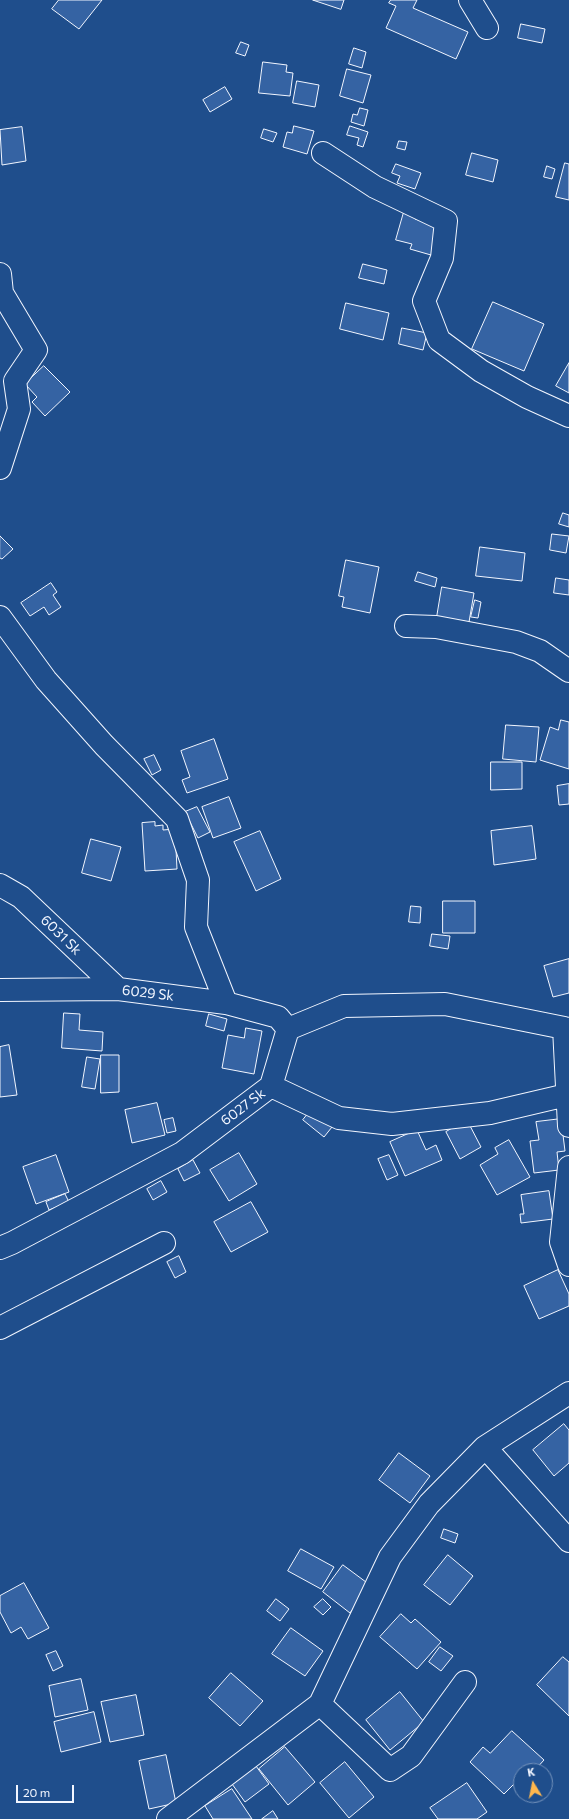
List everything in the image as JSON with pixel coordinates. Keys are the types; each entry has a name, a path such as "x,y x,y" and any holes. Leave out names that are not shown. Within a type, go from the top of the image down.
{"street":[{"path":"470,0 487,28"},
{"path":"323,153 374,187 446,221 442,258 424,301 439,340 481,371 527,397 569,416"},
{"path":"0,274 2,293 36,350 15,381 18,409 0,468"},
{"path":"0,617 46,680 104,745 177,819 198,880 196,927 226,1003"},
{"path":"406,626 436,627 516,642 540,651 569,671"},
{"name":"6031 Sk","path":"0,885 22,897 118,989"},
{"name":"6029 Sk","path":"0,990 118,989 226,1003 278,1017 288,1029"},
{"path":"288,1029 344,1006 445,1004 566,1028 569,1126"},
{"name":"6027 Sk","path":"0,1248 182,1153 271,1086 288,1029"},
{"path":"271,1086 339,1118 392,1124 490,1113 567,1095"},
{"path":"569,1167 561,1242 569,1265"},
{"path":"0,1328 164,1243"},
{"path":"168,1819 320,1704 390,1557 429,1504 484,1447 569,1393"},
{"path":"484,1447 569,1542"},
{"path":"320,1704 390,1770 411,1756 465,1682"}],"building":[{"path":"59,0 102,0 79,29 52,9"},
{"path":"313,0 344,0 341,9"},
{"path":"391,0 417,0 413,8 468,32 456,59 386,28 396,6 389,3"},
{"path":"521,24 545,29 542,43 518,38"},
{"path":"241,42 249,45 245,56 236,53"},
{"path":"354,48 366,52 362,68 349,64"},
{"path":"263,62 287,65 286,72 293,73 290,96 259,93"},
{"path":"347,69 371,75 363,103 340,96"},
{"path":"297,81 319,85 315,107 293,103"},
{"path":"225,87 232,99 210,112 203,100"},
{"path":"360,108 368,110 364,126 351,122 353,114 357,115"},
{"path":"294,126 314,131 307,154 283,147 287,132 292,133"},
{"path":"350,126 368,132 363,147 357,145 359,138 347,135"},
{"path":"22,127 26,161 2,165 0,130"},
{"path":"264,129 277,133 273,142 261,138"},
{"path":"399,141 407,142 405,150 397,148"},
{"path":"472,153 498,160 493,182 466,175"},
{"path":"565,163 569,164 569,200 556,197"},
{"path":"396,164 421,173 415,189 397,183 400,176 392,173"},
{"path":"547,166 555,169 552,179 544,177"},
{"path":"404,212 416,215 415,219 440,226 431,255 410,249 412,244 396,240"},
{"path":"363,264 387,270 384,284 359,278"},
{"path":"493,302 544,324 524,371 472,349"},
{"path":"346,303 389,313 383,340 340,329"},
{"path":"402,328 427,333 423,350 399,344"},
{"path":"569,363 569,393 556,386"},
{"path":"44,366 70,392 45,416 32,402 37,397 25,384"},
{"path":"563,513 569,515 569,527 559,524"},
{"path":"552,534 569,536 566,553 550,550"},
{"path":"0,536 13,549 2,559 0,558"},
{"path":"480,547 525,553 522,581 476,576"},
{"path":"346,560 379,567 370,613 342,607 344,597 339,596"},
{"path":"418,572 437,578 435,587 415,581"},
{"path":"556,578 569,580 569,595 554,593"},
{"path":"51,583 57,592 53,595 61,607 49,615 44,607 30,616 21,603"},
{"path":"442,587 474,593 469,622 437,617"},
{"path":"475,600 481,602 478,618 471,617"},
{"path":"561,720 569,722 569,769 540,760 550,727 558,730"},
{"path":"506,725 539,727 536,762 503,759"},
{"path":"214,739 228,779 187,793 182,780 190,777 181,751"},
{"path":"154,755 161,770 152,775 144,759"},
{"path":"491,762 522,762 522,789 491,790"},
{"path":"569,784 569,804 559,805 557,786"},
{"path":"229,797 241,828 213,838 202,807"},
{"path":"197,807 210,832 198,838 185,812"},
{"path":"155,822 155,826 163,825 163,830 175,829 177,869 145,871 142,823"},
{"path":"532,826 536,859 494,865 491,831"},
{"path":"260,831 281,879 256,891 234,842"},
{"path":"91,839 121,847 111,881 82,873"},
{"path":"443,901 475,901 475,933 443,933"},
{"path":"411,906 421,907 420,923 409,922"},
{"path":"432,934 450,936 448,949 430,946"},
{"path":"569,959 569,993 553,997 544,966"},
{"path":"64,1013 80,1014 79,1030 103,1032 102,1051 62,1048"},
{"path":"209,1014 227,1019 224,1031 206,1026"},
{"path":"246,1028 262,1031 254,1074 222,1068 228,1035 244,1038"},
{"path":"9,1045 17,1095 0,1097 0,1047"},
{"path":"101,1055 119,1055 119,1092 101,1093"},
{"path":"87,1057 100,1059 95,1089 82,1087"},
{"path":"157,1103 165,1135 132,1143 125,1110"},
{"path":"311,1110 332,1127 324,1137 303,1120"},
{"path":"173,1118 176,1131 167,1133 164,1120"},
{"path":"561,1119 565,1151 557,1152 559,1170 534,1173 530,1141 539,1140 536,1122"},
{"path":"467,1120 481,1147 460,1159 446,1132"},
{"path":"417,1130 426,1150 436,1145 442,1160 405,1176 390,1142"},
{"path":"509,1140 530,1177 497,1195 480,1165 498,1154 495,1148"},
{"path":"239,1153 257,1184 229,1201 210,1170"},
{"path":"56,1155 69,1192 36,1204 23,1167"},
{"path":"389,1155 398,1175 387,1180 378,1159"},
{"path":"193,1160 200,1173 184,1181 178,1169"},
{"path":"161,1181 167,1192 153,1200 147,1189"},
{"path":"549,1191 553,1219 521,1223 520,1214 524,1214 521,1195"},
{"path":"65,1194 69,1202 49,1210 46,1202"},
{"path":"251,1202 268,1232 231,1252 214,1222"},
{"path":"179,1256 186,1272 175,1278 167,1262"},
{"path":"558,1270 569,1294 569,1306 539,1319 524,1286"},
{"path":"564,1424 569,1430 569,1463 554,1476 533,1450"},
{"path":"399,1453 430,1476 410,1503 379,1480"},
{"path":"444,1529 458,1534 455,1543 441,1538"},
{"path":"301,1549 334,1567 321,1589 288,1571"},
{"path":"448,1555 473,1576 450,1605 424,1585"},
{"path":"343,1565 370,1585 350,1613 323,1592"},
{"path":"24,1583 49,1628 28,1639 21,1627 11,1633 0,1612 0,1596"},
{"path":"276,1599 289,1609 280,1621 267,1611"},
{"path":"323,1599 331,1607 323,1615 314,1607"},
{"path":"401,1614 411,1623 415,1619 441,1642 417,1669 380,1637"},
{"path":"291,1628 323,1651 305,1676 272,1654"},
{"path":"440,1647 453,1656 441,1671 429,1662"},
{"path":"56,1651 63,1666 53,1671 46,1655"},
{"path":"563,1657 569,1662 569,1716 537,1685"},
{"path":"231,1673 263,1701 240,1726 209,1698"},
{"path":"81,1679 88,1710 55,1717 49,1686"},
{"path":"400,1692 424,1722 390,1750 366,1720"},
{"path":"136,1695 144,1735 110,1742 101,1702"},
{"path":"94,1712 101,1742 61,1752 54,1722"},
{"path":"512,1731 544,1760 541,1763 513,1763 513,1785 504,1794 470,1762 483,1747 490,1753"},
{"path":"285,1747 315,1782 288,1805 259,1769"},
{"path":"166,1755 176,1803 149,1809 139,1761"},
{"path":"345,1762 374,1797 349,1818 320,1783"},
{"path":"256,1766 269,1784 245,1802 232,1784"},
{"path":"467,1783 487,1812 477,1819 438,1819 430,1808"},
{"path":"232,1789 252,1819 213,1819 205,1806"},
{"path":"273,1811 278,1819 262,1819"}]}
